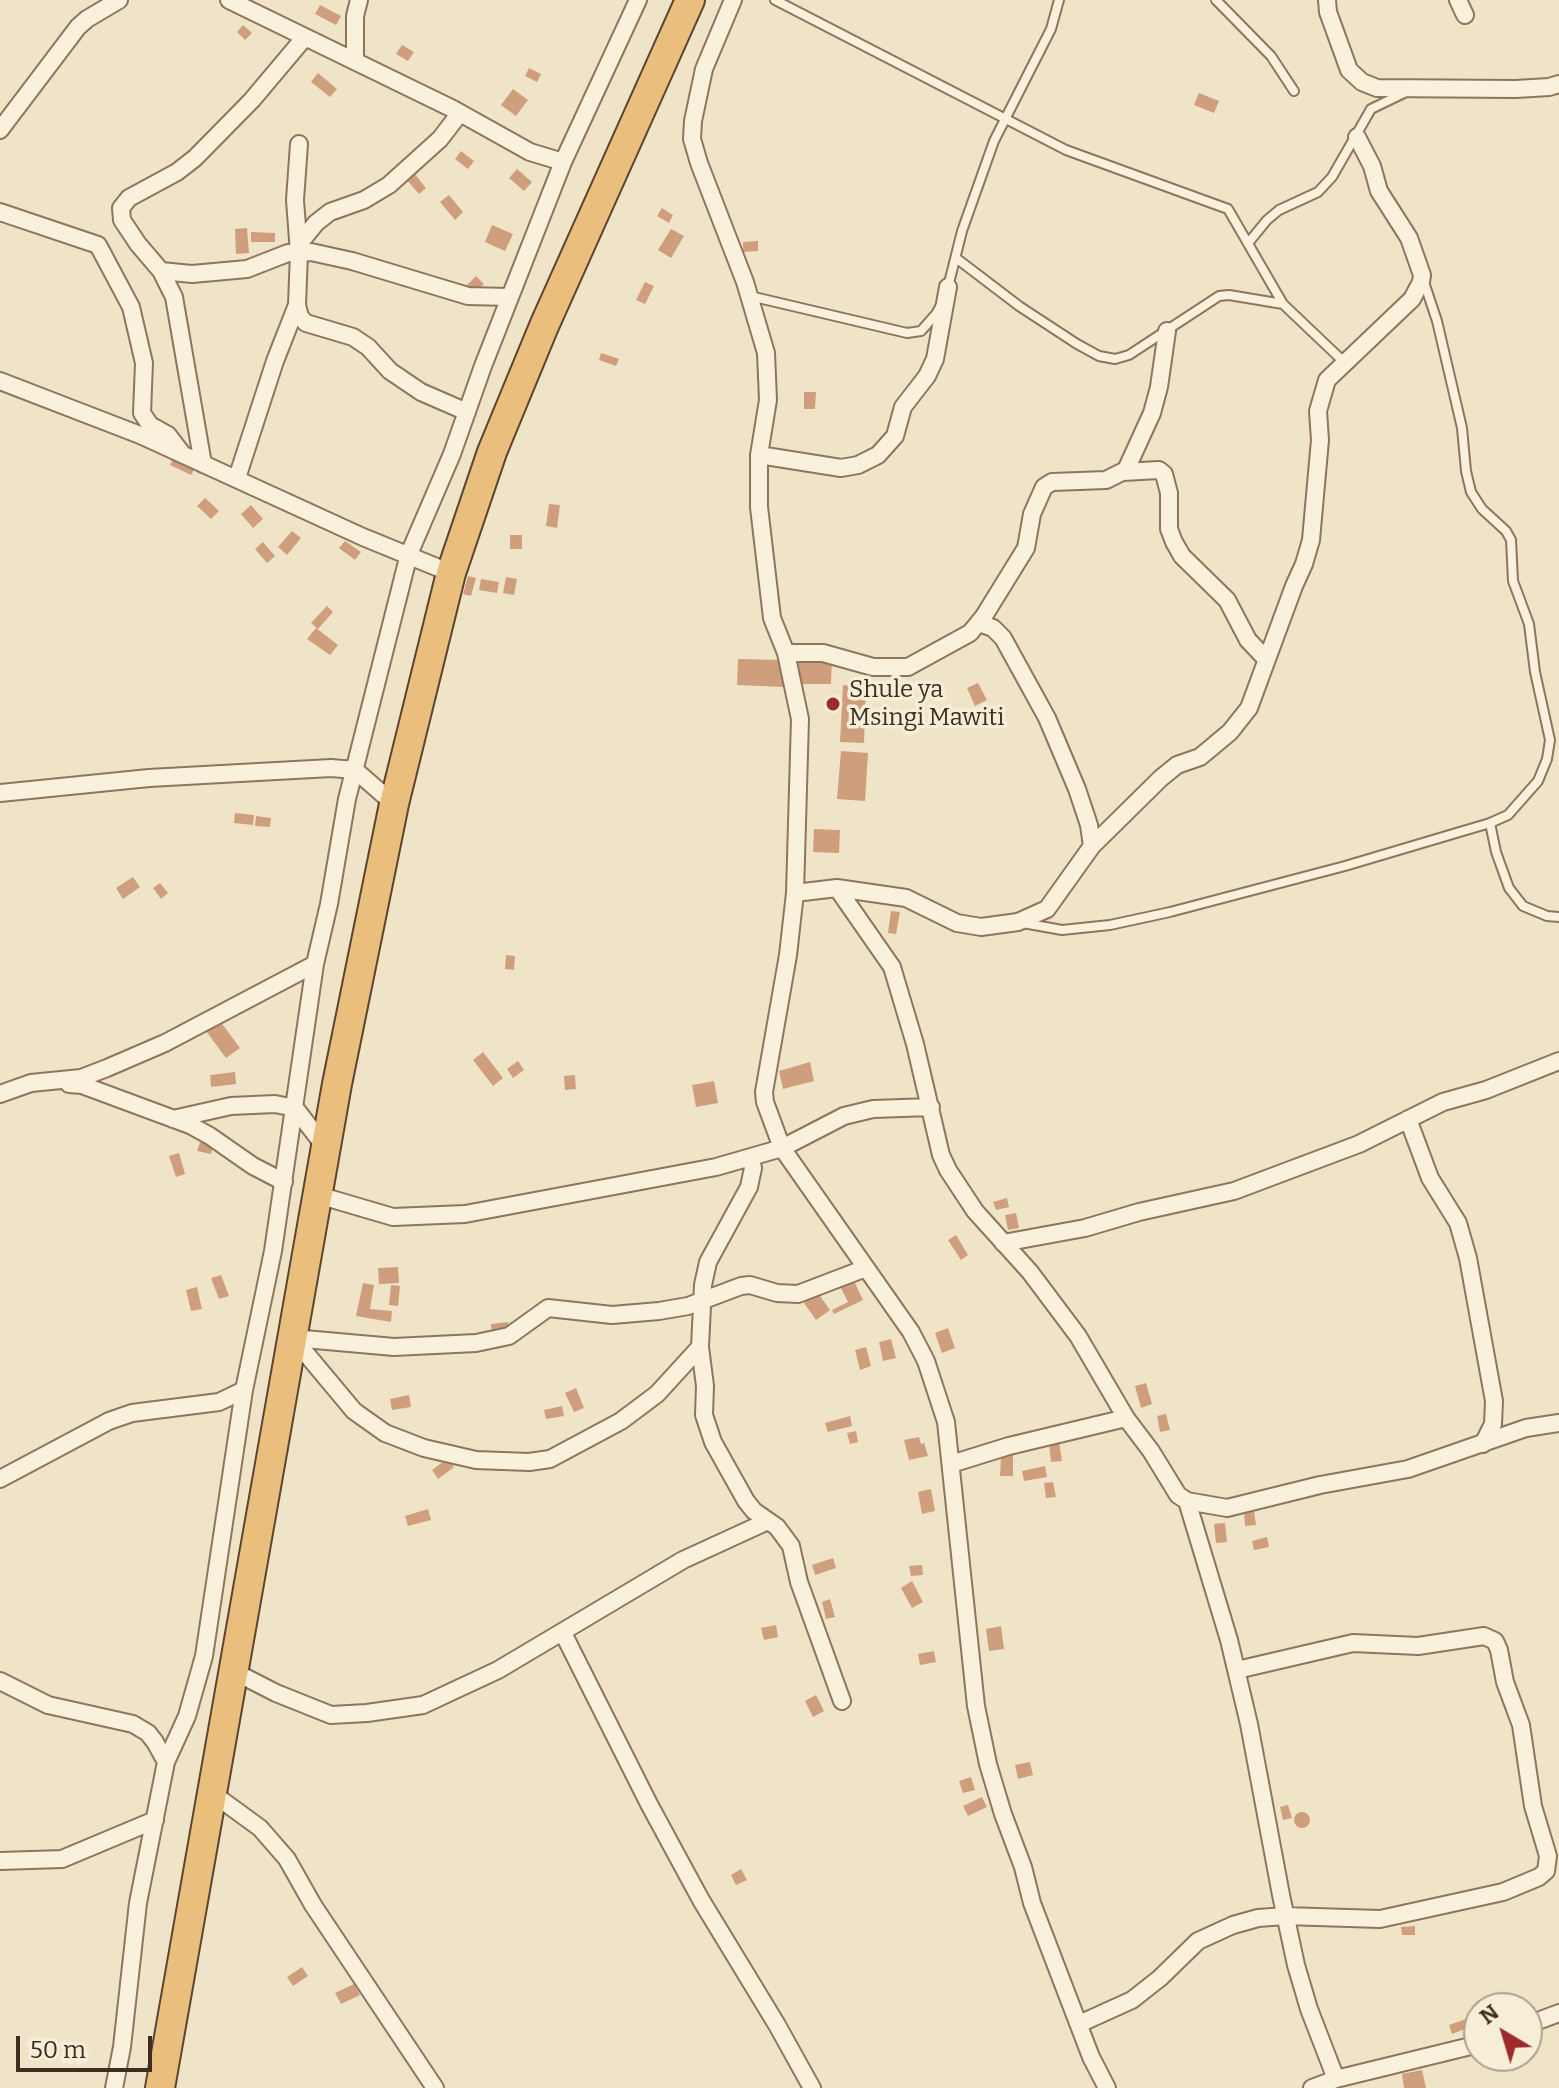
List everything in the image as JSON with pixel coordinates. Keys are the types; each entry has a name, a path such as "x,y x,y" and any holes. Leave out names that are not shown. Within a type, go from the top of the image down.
{"highway":[{"path":"160,2088 326,1148 394,804 451,573 492,452 544,326 690,0"}],"street":[{"path":"0,130 78,27 119,0"},
{"path":"229,0 460,113 530,152 563,162"},
{"path":"355,61 355,16 359,0"},
{"path":"114,2088 122,2047 138,1903 166,1762 187,1716 204,1656 244,1390 268,1280 284,1182 315,964 355,770 409,554 452,454 563,162 638,0"},
{"path":"733,0 704,69 692,139 749,295 766,353 768,400 759,455 759,507 772,618 786,653 800,719 795,893 788,955 764,1092 782,1148 911,1332 926,1361 946,1422 976,1706 988,1764 1032,1903 1091,2057 1107,2088"},
{"path":"1327,0 1328,12 1346,64 1354,75 1377,88 1516,89 1559,84"},
{"path":"203,464 174,297 161,271 122,220 121,208 129,198 177,172 195,158 243,110 305,37"},
{"path":"161,271 192,274 247,269 299,248 316,223 330,212 364,200 389,185 440,139 460,113"},
{"path":"795,893 837,888 906,898 957,923 981,927 1018,922 1047,909 1092,846 1161,778 1177,765 1200,757 1230,732 1249,708 1311,540 1320,440 1318,411 1327,380 1412,299 1419,290 1422,275 1409,238 1379,191 1366,152 1357,137"},
{"path":"299,144 295,200 299,248 297,305 300,317 306,323 353,337 368,347 390,371 421,392 467,412"},
{"path":"0,213 98,245 127,298 134,319 144,363 142,413 150,425 168,435 181,453"},
{"path":"299,248 468,296 510,297"},
{"path":"759,455 841,468 858,465 878,455 895,436 903,407 927,376 935,359 948,287"},
{"path":"237,478 275,361 297,305"},
{"path":"1123,472 1152,413 1167,331"},
{"path":"0,381 181,453 363,537 451,573"},
{"path":"786,653 823,653 873,667 908,667 970,633 979,623 1026,548 1032,514 1044,487 1052,482 1106,480 1123,472 1159,470 1164,474 1169,493 1169,529 1174,542 1182,556 1231,604 1248,640 1266,659"},
{"path":"979,623 993,628 1003,638 1047,718 1077,789 1089,825 1092,846"},
{"path":"0,793 149,778 331,768 355,770 394,804"},
{"path":"837,888 892,967 931,1107 941,1155 948,1170 975,1211 1030,1272 1078,1336 1126,1418 1151,1451 1172,1487 1187,1501 1237,1670 1285,1916 1309,2009 1336,2079"},
{"path":"0,1094 31,1083 81,1078 165,1043 315,964"},
{"path":"1003,1243 1051,1235 1234,1191 1359,1144 1443,1102 1486,1090 1559,1061"},
{"path":"54,1082 82,1085 202,1131 253,1166 284,1182"},
{"path":"173,1119 231,1106 275,1104 295,1108 326,1148"},
{"path":"318,1195 393,1217 465,1214 751,1159 782,1148 844,1116 884,1108 931,1107"},
{"path":"1408,1119 1430,1178 1458,1223 1468,1258 1494,1401 1493,1424 1483,1444"},
{"path":"751,1159 753,1168 749,1187 708,1262 700,1347 705,1386 704,1415 713,1442 746,1501 783,1533 791,1546 799,1582 842,1701"},
{"path":"293,1338 394,1347 476,1343 509,1336 548,1308 612,1315 659,1311 702,1301 741,1286 798,1294 866,1268"},
{"path":"293,1338 354,1411 385,1433 424,1448 476,1460 529,1462 550,1459 621,1421 657,1394 700,1347"},
{"path":"0,1479 109,1421 132,1413 219,1402 244,1390"},
{"path":"951,1464 1009,1446 1126,1418"},
{"path":"1187,1501 1227,1508 1320,1485 1400,1472 1526,1428 1559,1423"},
{"path":"233,1671 276,1693 331,1715 423,1705 498,1670 683,1560 768,1521"},
{"path":"563,1633 701,1900 812,2088"},
{"path":"1079,2024 1132,2000 1198,1941 1212,1933 1258,1918 1380,1919 1440,1908 1503,1892 1539,1877 1548,1866 1548,1856 1533,1806 1519,1715 1505,1682 1495,1641 1484,1636 1418,1646 1353,1643 1237,1670"},
{"path":"0,1681 48,1705 133,1724 155,1742 166,1762"},
{"path":"212,1793 275,1842 435,2088"},
{"path":"0,1861 62,1859 155,1820"},
{"path":"1312,2088 1336,2079 1463,2048"}],"lane":[{"path":"775,0 1066,150 1222,205 1235,217 1283,304 1344,362"},
{"path":"749,295 907,333 921,331 936,314 948,287 962,231 994,141 1051,29 1059,0"},
{"path":"1216,0 1271,56 1294,91"},
{"path":"1249,242 1279,210 1318,192 1332,177 1373,106 1412,89"},
{"path":"956,258 1031,314 1099,356 1115,359 1129,355 1219,296 1283,304"},
{"path":"1018,922 1062,930 1110,925 1302,878 1490,823 1508,815 1538,781 1547,759 1550,740 1535,672 1529,624 1513,581 1511,540 1506,531 1482,509 1471,492 1452,387 1422,275"},
{"path":"1490,823 1496,852 1513,894 1530,910 1559,917"}],"building":[{"path":"320,5 341,16 336,25 315,14"},
{"path":"243,25 252,33 245,40 237,32"},
{"path":"402,45 414,52 408,61 396,54"},
{"path":"529,68 541,74 537,82 525,76"},
{"path":"318,73 337,89 330,97 311,82"},
{"path":"513,89 528,100 516,116 501,105"},
{"path":"1199,93 1219,101 1214,113 1194,105"},
{"path":"461,151 474,161 468,169 455,159"},
{"path":"517,169 532,182 524,191 509,178"},
{"path":"414,173 426,188 419,194 406,179"},
{"path":"449,195 463,212 455,220 440,202"},
{"path":"662,208 673,215 669,223 657,216"},
{"path":"492,225 513,234 505,251 485,242"},
{"path":"247,228 249,253 236,254 235,229"},
{"path":"671,229 684,236 671,258 658,250"},
{"path":"251,232 275,233 275,242 251,242"},
{"path":"758,241 758,251 743,252 743,242"},
{"path":"476,276 484,284 474,293 466,286"},
{"path":"645,282 654,286 645,304 636,300"},
{"path":"601,353 619,359 616,366 599,360"},
{"path":"804,392 816,392 815,409 804,409"},
{"path":"174,457 195,468 191,475 170,465"},
{"path":"205,498 219,511 211,519 197,506"},
{"path":"549,504 560,505 557,528 546,526"},
{"path":"251,505 263,519 253,528 241,514"},
{"path":"292,531 301,538 287,555 278,547"},
{"path":"510,535 522,535 522,549 510,549"},
{"path":"345,541 361,552 355,560 339,548"},
{"path":"263,542 275,556 267,563 255,549"},
{"path":"468,576 476,578 471,596 463,594"},
{"path":"506,577 517,579 514,595 503,593"},
{"path":"481,579 499,582 497,593 479,590"},
{"path":"327,606 333,612 318,629 311,623"},
{"path":"316,628 338,645 330,655 307,639"},
{"path":"738,659 783,660 783,687 737,685"},
{"path":"793,659 832,659 831,684 793,684"},
{"path":"978,683 987,700 975,706 967,688"},
{"path":"843,685 866,686 864,743 840,742"},
{"path":"943,709 954,723 946,729 935,715"},
{"path":"841,751 868,753 865,801 837,799"},
{"path":"235,813 254,815 253,825 234,823"},
{"path":"256,816 271,818 270,827 255,826"},
{"path":"814,829 840,830 839,853 813,852"},
{"path":"133,877 140,887 123,899 116,888"},
{"path":"160,883 168,893 161,899 153,888"},
{"path":"891,911 900,912 896,934 888,933"},
{"path":"506,955 515,956 514,970 505,969"},
{"path":"217,1017 240,1048 226,1058 203,1027"},
{"path":"483,1052 503,1078 493,1086 473,1060"},
{"path":"518,1061 524,1070 513,1078 507,1069"},
{"path":"810,1062 814,1081 783,1089 779,1071"},
{"path":"235,1072 236,1084 211,1087 210,1075"},
{"path":"575,1075 576,1089 565,1090 564,1076"},
{"path":"714,1081 718,1103 696,1107 692,1085"},
{"path":"200,1142 213,1146 211,1154 197,1151"},
{"path":"179,1153 185,1174 176,1177 169,1156"},
{"path":"1007,1198 1009,1207 996,1210 993,1202"},
{"path":"1016,1213 1019,1228 1008,1230 1005,1215"},
{"path":"956,1235 968,1255 961,1260 948,1240"},
{"path":"398,1267 399,1283 379,1284 378,1268"},
{"path":"221,1275 229,1296 219,1299 211,1278"},
{"path":"851,1275 863,1300 834,1314 832,1310 848,1302 838,1282"},
{"path":"363,1283 374,1285 370,1309 392,1311 391,1322 356,1316"},
{"path":"391,1285 400,1286 398,1306 389,1305"},
{"path":"197,1287 202,1309 191,1311 186,1290"},
{"path":"818,1293 830,1310 816,1320 804,1303"},
{"path":"508,1322 510,1332 492,1334 491,1324"},
{"path":"948,1328 955,1348 942,1353 935,1333"},
{"path":"891,1339 896,1358 883,1361 879,1342"},
{"path":"866,1347 871,1366 860,1370 855,1350"},
{"path":"1146,1383 1152,1404 1141,1408 1135,1386"},
{"path":"576,1388 584,1408 574,1412 565,1393"},
{"path":"409,1395 411,1407 392,1410 390,1399"},
{"path":"562,1406 564,1416 546,1419 544,1410"},
{"path":"1166,1414 1170,1430 1160,1432 1157,1416"},
{"path":"850,1416 852,1426 828,1432 825,1423"},
{"path":"856,1431 858,1442 850,1444 847,1433"},
{"path":"919,1437 928,1456 909,1460 904,1440"},
{"path":"1059,1442 1062,1461 1051,1462 1049,1443"},
{"path":"1001,1454 1013,1455 1013,1476 1000,1476"},
{"path":"448,1458 454,1467 438,1479 432,1470"},
{"path":"1045,1466 1047,1477 1024,1481 1022,1471"},
{"path":"1053,1482 1056,1497 1046,1498 1044,1483"},
{"path":"931,1489 935,1511 922,1514 918,1492"},
{"path":"428,1509 431,1520 408,1526 405,1516"},
{"path":"1254,1511 1256,1525 1245,1526 1244,1512"},
{"path":"1225,1523 1227,1542 1216,1543 1214,1524"},
{"path":"1267,1537 1269,1547 1254,1550 1252,1541"},
{"path":"833,1558 836,1568 815,1575 812,1565"},
{"path":"922,1565 923,1575 911,1576 909,1566"},
{"path":"912,1581 923,1602 912,1608 901,1588"},
{"path":"830,1599 835,1617 826,1619 822,1602"},
{"path":"776,1625 778,1637 764,1640 761,1628"},
{"path":"1001,1626 1004,1649 989,1651 986,1629"},
{"path":"934,1651 936,1662 920,1665 918,1654"},
{"path":"816,1695 824,1711 813,1717 805,1701"},
{"path":"1030,1762 1033,1775 1018,1779 1015,1765"},
{"path":"971,1777 975,1790 963,1793 959,1781"},
{"path":"982,1797 987,1807 968,1816 963,1806"},
{"path":"1288,1805 1292,1818 1283,1820 1280,1807"},
{"path":"1302,1812 1308,1814 1308,1826 1302,1828 1296,1826 1294,1820 1296,1814"},
{"path":"741,1869 747,1880 736,1885 731,1875"},
{"path":"1415,1926 1415,1935 1402,1935 1401,1927"},
{"path":"302,1967 308,1976 293,1986 287,1977"},
{"path":"354,1984 360,1995 341,2004 335,1993"},
{"path":"1463,2020 1463,2030 1452,2034 1449,2025"},
{"path":"1422,2070 1426,2088 1404,2088 1402,2074"}],"place":[{"name":"Shule ya Msingi Mawiti","path":"833,704"}]}
